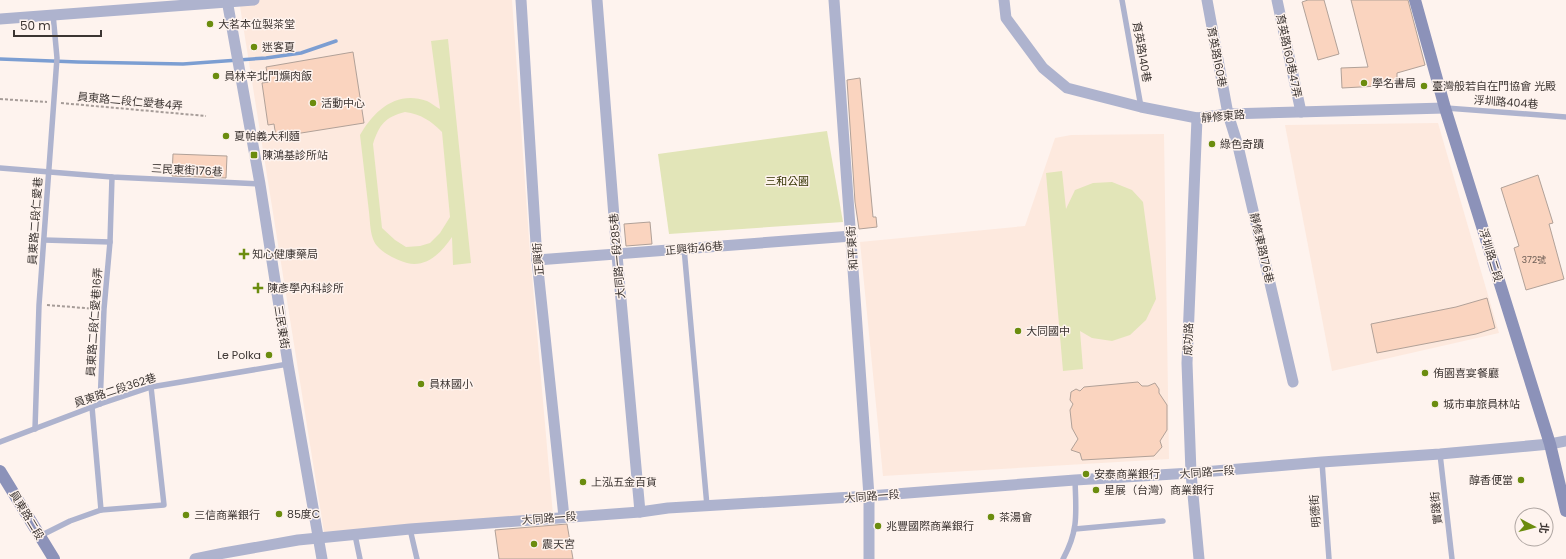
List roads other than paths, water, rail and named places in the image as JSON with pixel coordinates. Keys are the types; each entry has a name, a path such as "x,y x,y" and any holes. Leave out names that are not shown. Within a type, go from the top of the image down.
{"street":[{"path":"0,19 254,0"},
{"name":"正興街","path":"520,0 537,260 564,517"},
{"name":"大同路一段285巷","path":"596,0 640,512"},
{"name":"和平東街","path":"834,0 852,236 869,496 869,559"},
{"name":"靜修東路","path":"1004,0 1006,18 1043,68 1068,88 1141,107 1197,118 1228,114 1445,108"},
{"name":"育英路160巷","path":"1207,0 1228,114"},
{"name":"育英路160巷47弄","path":"1277,0 1301,112"},
{"name":"浮圳路二段","path":"1415,0 1445,108 1550,444 1566,511"},
{"name":"三民東街","path":"227,1 260,184 288,364 322,559"},
{"name":"靜修東路176巷","path":"1228,114 1238,146 1292,382"},
{"name":"成功路","path":"1197,118 1187,363 1191,473 1199,559"},
{"name":"正興街46巷","path":"537,260 852,236"},
{"name":"大同路一段","path":"195,559 224,556 298,540 410,529 707,506 869,496 1440,454 1550,444 1566,440"},
{"name":"員東路二段","path":"0,471 4,483 54,559"}],"lane":[{"name":"育英路140巷","path":"1122,0 1141,107"},
{"name":"員東路二段仁愛巷","path":"34,429 39,305 57,58 53,14"},
{"name":"浮圳路404巷","path":"1445,108 1566,117"},
{"name":"三民東街176巷","path":"0,168 112,177 260,184"},
{"name":"員東路二段仁愛巷16弄","path":"100,404 104,309 110,242 112,177"},
{"path":"44,240 110,242"},
{"path":"684,248 707,506"},
{"name":"員東路二段362巷","path":"0,442 100,404 151,387 288,364"},
{"path":"40,536 70,521 101,510 164,504 151,387"},
{"path":"92,407 101,510"},
{"name":"實踐街","path":"1440,454 1452,559"},
{"name":"明德街","path":"1322,462 1329,559"},
{"path":"1063,559 1075,529 1075,480"},
{"path":"1075,529 1163,521"},
{"path":"410,529 417,559"},
{"path":"354,535 360,559"},
{"path":"1068,549 1069,559"}],"waterway":[{"path":"0,59 183,64 266,58 301,53 336,41"}],"place":[{"name":"大茗本位製茶堂","path":"210,24"},
{"name":"迷客夏","path":"254,47"},
{"name":"員林辛北門爌肉飯","path":"216,76"},
{"name":"學名書局","path":"1364,83"},
{"name":"臺灣般若自在門協會 光殿","path":"1424,86"},
{"name":"活動中心","path":"313,103"},
{"name":"夏帕義大利麵","path":"226,136"},
{"name":"綠色奇蹟","path":"1212,144"},
{"name":"陳鴻基診所站","path":"254,155"},
{"name":"知心健康藥局","path":"244,254"},
{"name":"陳彥學內科診所","path":"258,288"},
{"name":"大同國中","path":"1018,331"},
{"name":"Le Polka","path":"269,355"},
{"name":"侑園喜宴餐廳","path":"1425,373"},
{"name":"員林國小","path":"421,384"},
{"name":"城市車旅員林站","path":"1435,404"},
{"name":"安泰商業銀行","path":"1086,474"},
{"name":"醇香便當","path":"1521,480"},
{"name":"上泓五金百貨","path":"583,482"},
{"name":"星展（台灣）商業銀行","path":"1096,490"},
{"name":"85度C","path":"279,514"},
{"name":"三信商業銀行","path":"186,515"},
{"name":"茶湯會","path":"991,517"},
{"name":"兆豐國際商業銀行","path":"878,526"},
{"name":"震天宮","path":"534,544"}],"park label":[{"name":"三和公園","path":"787,181"}]}
